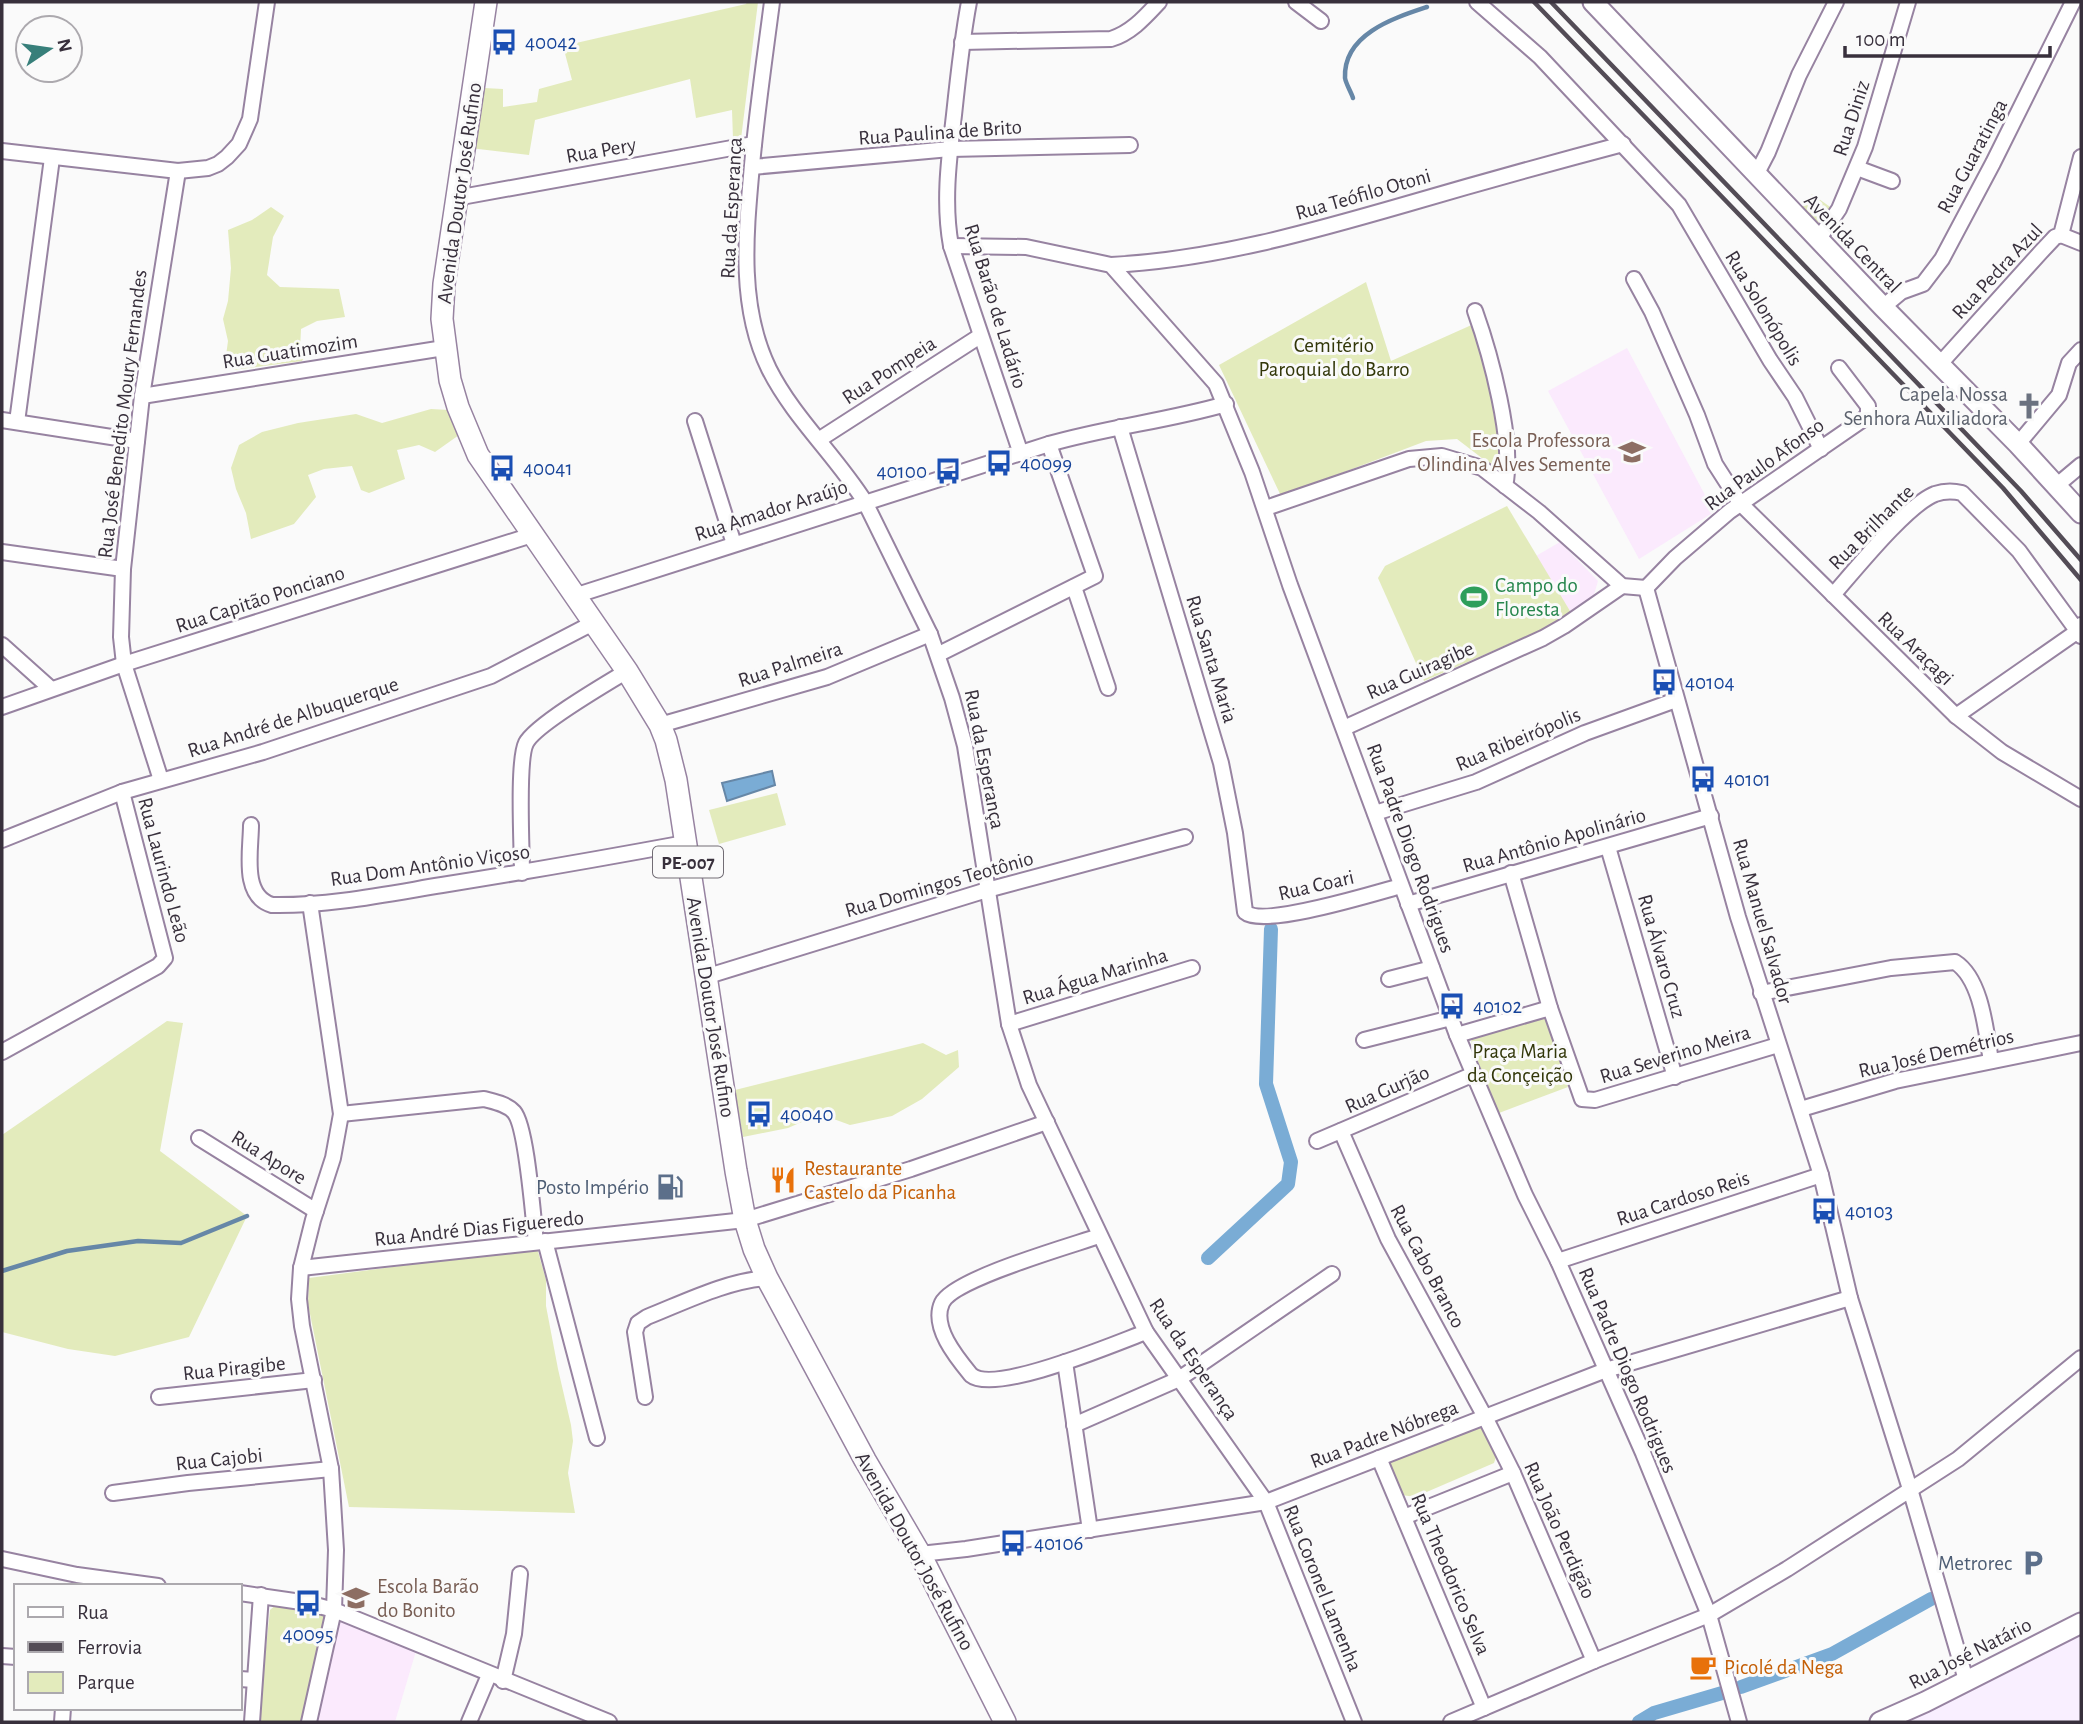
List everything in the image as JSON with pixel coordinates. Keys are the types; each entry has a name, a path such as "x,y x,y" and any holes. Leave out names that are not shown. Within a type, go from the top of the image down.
{"main road":[{"name":"Avenida Doutor José Rufino","path":"486,2 443,296 444,348 458,407 478,455 628,671 660,725 676,780 745,1220 754,1249 865,1460 920,1554 1005,1722"}],"street":[{"path":"2,151 178,171 208,168 218,164 239,144 250,119 267,2"},
{"name":"Rua da Esperança","path":"772,2 748,212 749,302 756,334 776,383 865,502 939,654 965,746 1010,1024 1029,1085 1146,1332 1246,1474"},
{"name":"Rua Barão de Ladário","path":"970,2 962,42 950,149 947,226 980,336 1021,454"},
{"path":"962,42 1111,39 1132,28 1159,2"},
{"path":"1296,2 1321,21"},
{"path":"1477,2 1540,57 1623,144"},
{"name":"Avenida Central","path":"1593,2 1818,240 2018,443 2081,513"},
{"path":"1756,175 1799,75 1836,2"},
{"name":"Rua Diniz","path":"1818,240 1839,209 1857,167 1908,2"},
{"name":"Rua Guaratinga","path":"1883,307 1901,292 1923,284 1942,258 2073,2"},
{"name":"Rua Pery","path":"456,198 754,144"},
{"name":"Rua Solonópolis","path":"1623,144 1686,217 1770,360 1795,397 1821,449"},
{"name":"Rua Teófilo Otoni","path":"1111,265 1175,260 1300,234 1623,144"},
{"name":"Rua Paulina de Brito","path":"752,167 950,149 1130,145"},
{"path":"52,158 9,421 138,441"},
{"name":"Rua Pedra Azul","path":"1939,365 2055,237 2061,235 2081,158"},
{"path":"1857,167 1892,181"},
{"name":"Rua José Benedito Moury Fernandes","path":"161,780 124,664 121,637 123,569 142,396 178,171"},
{"path":"2061,235 2081,243"},
{"path":"951,246 1026,247 1111,265"},
{"name":"Rua Padre Diogo Rodrigues","path":"1111,265 1216,384 1226,404 1266,508 1290,585 1457,1035 1525,1195 1558,1261 1606,1370 1709,1615 1739,1722"},
{"name":"Rua Araçagi","path":"1634,279 1653,312 1715,464 1740,503 1956,716 2002,752 2081,799"},
{"path":"1475,311 1485,337 1506,442 1509,463 1505,486"},
{"name":"Rua Pompeia","path":"820,439 980,336"},
{"name":"Rua Guatimozim","path":"142,396 444,348"},
{"path":"2018,443 2059,394 2068,363 2081,350"},
{"name":"Rua Paulo Afonso","path":"1646,589 1675,558 1740,503 1865,418 1869,411 1868,406 1839,368"},
{"name":"Rua Amador Araújo","path":"574,596 1049,444 1120,426 1163,421 1226,404"},
{"path":"695,421 734,544"},
{"name":"Rua Santa Maria","path":"1120,426 1221,763 1235,833 1244,908"},
{"path":"939,654 1095,576 1049,444"},
{"path":"1266,508 1409,458 1441,456 1482,468 1539,512 1622,586 1646,589"},
{"path":"2056,486 2081,465"},
{"name":"Rua Brilhante","path":"1833,595 1922,501 1937,493 1962,492 2004,533 2080,631"},
{"name":"Rua Capitão Ponciano","path":"2,707 50,688 532,535"},
{"path":"2,552 123,569"},
{"name":"Rua Guiragibe","path":"1344,727 1543,638 1622,586"},
{"path":"1074,587 1108,688"},
{"name":"Rua Manuel Salvador","path":"1646,589 1761,993 1821,1175 1850,1298 1966,1680"},
{"name":"Rua André de Albuquerque","path":"2,840 122,792 263,752 491,676 593,623"},
{"path":"1956,716 2080,631"},
{"name":"Rua Palmeira","path":"660,725 827,677 930,634"},
{"path":"2,645 50,688"},
{"path":"522,873 522,771 526,744 533,734 568,708 628,671"},
{"name":"Rua Ribeirópolis","path":"1376,813 1476,782 1585,733 1676,699"},
{"name":"Rua Laurindo Leão","path":"2,1052 158,966 165,958 122,792"},
{"name":"Rua Antônio Apolinário","path":"1408,904 1711,816"},
{"path":"251,825 251,880 258,897 272,905 310,903"},
{"name":"Rua Domingos Teotônio","path":"705,977 987,890 1185,837"},
{"name":"Rua Dom Antônio Viçoso","path":"309,1722 334,1610 336,1550 331,1469 299,1299 301,1268 333,1158 341,1114 310,903 342,901 522,873 685,844"},
{"name":"Rua Álvaro Cruz","path":"1608,847 1675,1077"},
{"path":"1457,1035 1550,1008 1511,873"},
{"name":"Rua Coari","path":"1244,908 1246,914 1251,916 1287,915 1401,886"},
{"path":"1761,993 1891,968 1955,962 1965,972 1978,994 1991,1061"},
{"name":"Rua Água Marinha","path":"1010,1024 1192,968"},
{"path":"1389,979 1432,968"},
{"name":"Rua Severino Meira","path":"1550,1008 1579,1095 1585,1100 1595,1100 1778,1045"},
{"path":"1364,1040 1451,1018"},
{"name":"Rua José Demétrios","path":"1801,1109 1895,1081 2081,1043"},
{"name":"Rua Gurjão","path":"1317,1141 1474,1074"},
{"path":"341,1114 484,1099 501,1103 513,1110 522,1131 540,1242 597,1438"},
{"name":"Rua André Dias Figueredo","path":"301,1268 745,1220 911,1169 1047,1122"},
{"name":"Rua Cabo Branco","path":"1341,1132 1388,1240 1485,1417"},
{"name":"Rua Apore","path":"199,1138 316,1211"},
{"name":"Rua Cardoso Reis","path":"1558,1261 1821,1175"},
{"path":"1099,1236 956,1288 942,1303 939,1311 945,1336 963,1366 976,1379 996,1381 1065,1362 1146,1332"},
{"path":"1074,1424 1179,1379 1332,1275"},
{"path":"645,1397 635,1332 638,1323 714,1291 751,1279 767,1278"},
{"name":"Rua Padre Nóbrega","path":"920,1554 1266,1502 1606,1370 1850,1298"},
{"path":"1451,1722 1709,1615 1787,1569 1958,1459 2081,1358"},
{"path":"1065,1362 1090,1530"},
{"name":"Rua Piragibe","path":"159,1397 314,1380"},
{"name":"Rua João Perdigão","path":"1485,1417 1513,1473 1594,1661"},
{"name":"Rua Theodorico Selva","path":"1379,1458 1484,1708"},
{"name":"Rua Cajobi","path":"113,1493 331,1469"},
{"path":"1404,1517 1513,1473"},
{"name":"Rua Coronel Lamenha","path":"1246,1474 1266,1502 1354,1722"},
{"path":"2,1559 76,1580 131,1584"},
{"path":"503,1681 514,1634 520,1574"},
{"path":"242,1593 334,1610 609,1722"},
{"path":"252,1722 247,1679 261,1595"},
{"name":"Rua José Natário","path":"1880,1722 2081,1623"},
{"path":"469,1722 489,1675"}],"shaded area":[{"name":"Escola Professora Olindina Alves Semente","path":"1627,348 1714,512 1639,559 1548,391"},
{"path":"1560,542 1598,581 1593,598 1569,612 1536,556"},
{"path":"339,1621 416,1651 395,1722 313,1722"},
{"path":"2081,1632 2081,1722 1897,1722"}],"green space":[{"path":"747,2 758,2 741,139 733,139 732,110 696,118 690,79 535,120 529,155 470,148 484,88 503,89 503,107 537,102 539,89 572,80 563,46"},
{"path":"1812,194 1833,209 1820,229 1801,209"},
{"path":"271,207 284,216 273,237 267,275 280,287 339,289 345,317 317,321 301,329 300,350 308,349 302,361 233,370 225,363 228,341 223,319 228,301 231,268 228,230 252,220"},
{"name":"Cemitério Paroquial do Barro","path":"1366,282 1391,361 1476,323 1501,421 1504,475 1457,439 1426,441 1281,496 1219,365"},
{"path":"431,409 449,410 459,435 435,452 419,445 397,450 405,479 369,493 361,490 352,466 324,469 308,475 316,497 294,524 251,539 246,513 231,468 239,445 262,432 298,423 356,414 382,423"},
{"name":"Campo do Floresta","path":"1507,506 1573,616 1424,681 1378,578 1385,566"},
{"path":"777,793 786,825 719,844 709,810"},
{"name":"Praça Maria da Conçeição","path":"1545,1016 1568,1087 1499,1113 1471,1045 1472,1038"},
{"path":"167,1021 183,1023 160,1151 247,1216 189,1337 115,1356 68,1349 2,1332 2,1135"},
{"path":"923,1043 946,1055 958,1050 959,1067 922,1099 892,1116 850,1125 820,1114 788,1128 743,1137 735,1090"},
{"path":"537,1248 546,1280 546,1306 571,1425 573,1441 568,1473 575,1513 349,1507 308,1304 309,1278"},
{"path":"1481,1419 1497,1454 1494,1463 1415,1497 1402,1495 1389,1459"},
{"path":"278,1603 325,1614 326,1619 301,1722 258,1722 270,1610"}],"water":[{"path":"772,771 775,785 727,801 722,783"}],"waterway":[{"path":"1353,98 1345,78 1352,50 1373,30 1427,7"},
{"path":"1208,1258 1288,1184 1291,1162 1266,1084 1271,929"},
{"path":"2,1271 67,1251 138,1241 181,1243 247,1216"},
{"path":"1741,1687 1832,1654 1931,1599"},
{"path":"1639,1722 1654,1713 1729,1691"}],"railway":[{"path":"1534,2 2003,488 2081,580"},
{"path":"1551,2 2021,491 2081,560"}],"place":[{"name":"40042","path":"504,42"},
{"name":"Capela Nossa Senhora Auxiliadora","path":"2029,406"},
{"name":"Escola Professora Olindina Alves Semente","path":"1632,452"},
{"name":"40099","path":"999,463"},
{"name":"40041","path":"502,468"},
{"name":"40100","path":"948,471"},
{"name":"Campo do Floresta","path":"1474,597"},
{"name":"40104","path":"1664,682"},
{"name":"40101","path":"1703,779"},
{"name":"40102","path":"1452,1006"},
{"name":"40040","path":"759,1114"},
{"name":"Restaurante Castelo da Picanha","path":"783,1180"},
{"name":"Posto Império","path":"670,1187"},
{"name":"40103","path":"1824,1211"},
{"name":"40106","path":"1013,1543"},
{"name":"Metrorec","path":"2033,1563"},
{"name":"Escola Barão do Bonito","path":"356,1598"},
{"name":"40095","path":"308,1603"},
{"name":"Picolé da Nega","path":"1703,1667"}]}
